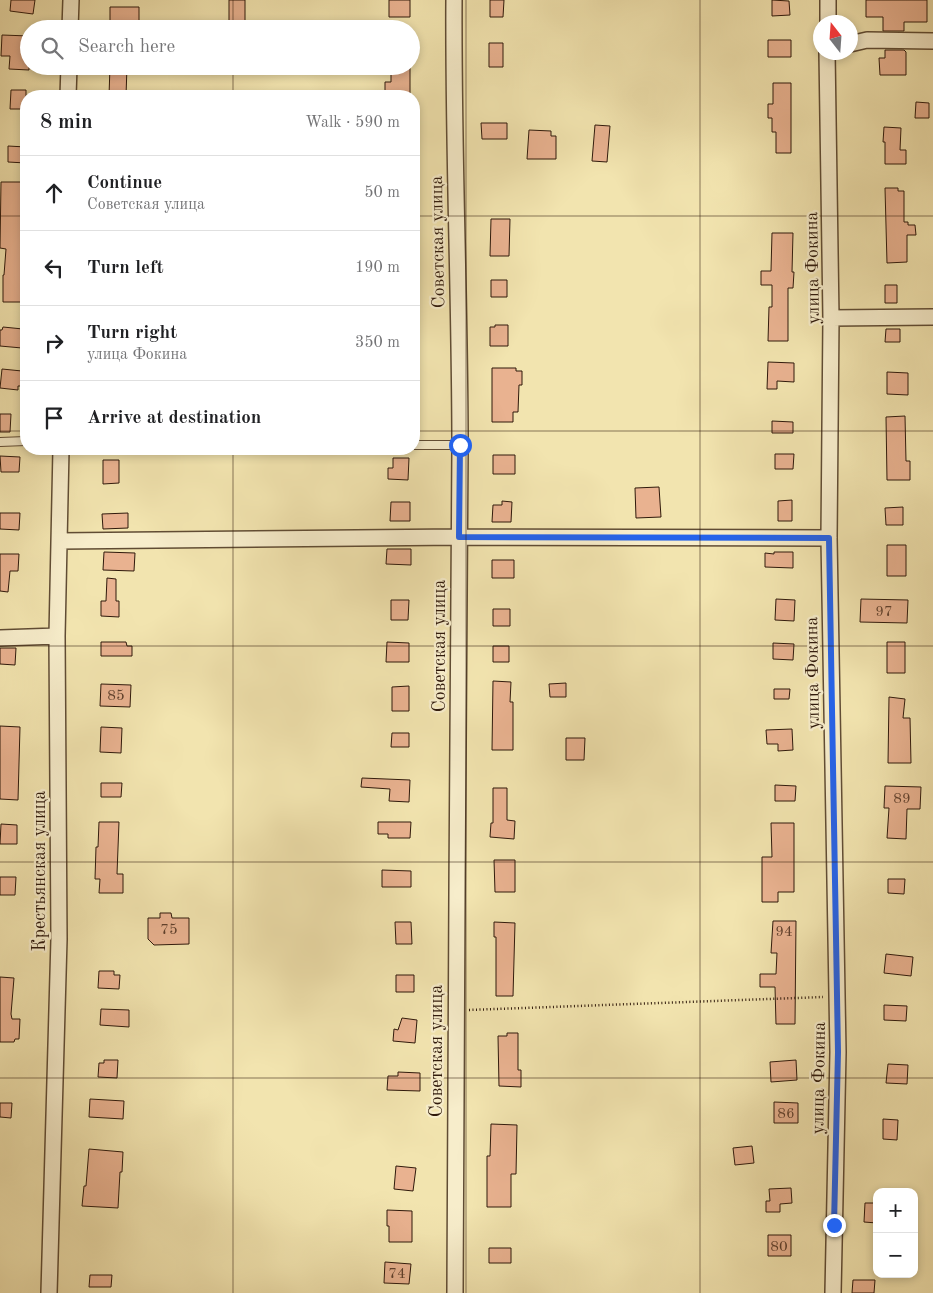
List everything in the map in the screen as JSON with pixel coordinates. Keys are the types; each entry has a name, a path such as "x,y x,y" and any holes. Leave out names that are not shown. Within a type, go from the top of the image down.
{"street":[{"path":"70,20 71,0"},
{"name":"Советская улица","path":"454,0 460,445 455,1010 455,1293"},
{"path":"828,0 828,15"},
{"path":"858,42 867,40 933,40"},
{"name":"улица Фокина","path":"827,60 832,318 829,538 838,1052 833,1293"},
{"path":"68,90 69,75"},
{"path":"832,318 933,316"},
{"name":"Крестьянская улица","path":"50,1293 58,939 58,636 61,455"},
{"path":"60,541 459,537 829,538"},
{"path":"0,638 58,636"}],"lane":[{"path":"0,442 20,441"},
{"path":"420,444 460,445"}],"path":[{"path":"455,1010 837,997"}],"building":[{"path":"11,0 35,0 33,14 10,11"},
{"path":"229,0 245,0 245,20 229,20"},
{"path":"389,0 410,0 410,17 389,17"},
{"path":"490,0 504,0 503,17 490,17"},
{"path":"772,0 789,1 790,15 772,16"},
{"path":"866,0 927,0 927,22 904,22 904,31 883,31 883,17 866,17"},
{"path":"110,7 139,7 139,20 110,20"},
{"path":"2,35 20,36 20,70 9,69 10,56 1,56"},
{"path":"768,40 791,40 791,57 768,57"},
{"path":"489,43 503,43 503,67 489,67"},
{"path":"885,50 904,50 906,52 906,75 880,75 879,58 885,58"},
{"path":"110,75 127,75 126,90 109,90"},
{"path":"391,75 410,75 410,90 385,90 385,82 391,82"},
{"path":"773,83 791,83 791,153 776,153 776,132 772,132 772,118 768,118 768,104 773,104"},
{"path":"11,90 20,90 20,109 10,109"},
{"path":"916,102 929,103 929,118 915,118"},
{"path":"481,123 507,123 507,139 482,139"},
{"path":"595,125 610,126 607,162 592,161"},
{"path":"884,127 901,128 900,150 906,150 906,164 885,164"},
{"path":"529,130 551,131 551,136 556,136 556,159 527,159"},
{"path":"8,146 20,147 20,163 8,162"},
{"path":"1,182 20,182 20,302 3,302 3,275 6,249 0,248"},
{"path":"885,188 898,188 898,191 904,191 904,222 908,222 908,225 915,225 916,235 907,235 907,262 887,263"},
{"path":"491,219 510,219 509,256 490,256"},
{"path":"772,233 793,233 792,272 794,272 793,288 788,288 788,341 768,341 769,307 772,307 772,285 761,285 761,271 771,271"},
{"path":"491,280 507,280 507,297 491,297"},
{"path":"885,285 897,285 897,303 885,303"},
{"path":"495,325 508,325 508,346 490,346 490,327 495,327"},
{"path":"3,327 20,329 20,348 0,346 0,330"},
{"path":"886,329 900,329 900,342 885,342"},
{"path":"768,362 794,363 794,382 777,381 777,389 767,389"},
{"path":"492,368 516,368 516,371 522,371 522,385 519,385 518,412 513,412 513,422 492,422"},
{"path":"2,369 20,371 20,386 18,386 18,390 0,388"},
{"path":"887,372 908,373 908,395 887,394"},
{"path":"0,414 11,414 10,432 0,432"},
{"path":"905,416 906,461 910,461 910,480 887,480 886,417"},
{"path":"772,421 793,422 793,433 772,433"},
{"path":"775,454 794,454 793,469 775,469"},
{"path":"493,455 515,455 515,474 493,474"},
{"path":"0,456 20,457 19,472 1,472"},
{"path":"393,458 409,458 408,480 388,479 388,468 393,468"},
{"path":"103,460 119,460 119,483 103,484"},
{"path":"659,487 661,517 636,518 635,488"},
{"path":"792,500 792,521 778,521 778,501"},
{"path":"502,501 512,502 511,522 492,522 493,505 502,505"},
{"path":"391,502 410,502 410,521 390,521"},
{"path":"903,507 903,525 886,525 885,508"},
{"path":"0,513 20,513 19,530 0,529"},
{"path":"128,513 128,528 103,529 102,514"},
{"path":"887,545 906,545 906,576 887,576"},
{"path":"387,549 411,549 411,565 386,564"},
{"path":"104,552 135,553 134,571 103,570"},
{"path":"774,552 793,552 793,568 765,567 765,553 774,554"},
{"path":"0,554 19,554 18,571 10,571 8,592 0,591"},
{"path":"492,560 514,560 514,578 492,578"},
{"path":"107,578 116,579 116,601 119,601 119,617 101,616 101,601 106,601"},
{"path":"776,599 795,600 794,621 775,620"},
{"path":"861,599 908,600 907,623 860,622"},
{"path":"391,600 409,600 408,620 391,620"},
{"path":"493,609 510,609 510,626 493,626"},
{"path":"101,642 126,642 127,646 132,646 132,656 101,656"},
{"path":"387,642 409,643 409,662 386,662"},
{"path":"887,642 905,642 905,673 887,673"},
{"path":"773,643 794,644 793,660 773,659"},
{"path":"493,646 509,646 509,662 493,662"},
{"path":"0,648 16,648 15,665 0,664"},
{"path":"493,681 511,682 510,702 513,702 513,750 492,750"},
{"path":"566,683 566,697 550,697 549,684"},
{"path":"101,684 131,685 130,707 100,706"},
{"path":"409,686 409,711 392,711 392,687"},
{"path":"774,689 790,689 789,699 774,699"},
{"path":"889,697 905,699 903,718 910,718 911,763 888,763"},
{"path":"0,726 20,727 18,800 0,799"},
{"path":"101,727 122,728 121,753 100,752"},
{"path":"792,729 793,750 778,751 778,744 767,744 766,730"},
{"path":"392,733 409,733 409,747 391,747"},
{"path":"566,738 585,738 584,760 566,760"},
{"path":"362,778 410,780 409,802 389,801 390,789 361,787"},
{"path":"101,783 122,783 121,797 101,797"},
{"path":"775,785 796,786 795,801 775,801"},
{"path":"885,786 921,787 920,809 907,809 906,839 887,838 889,808 884,808"},
{"path":"493,788 507,788 507,820 515,821 514,839 490,837 491,823 493,823"},
{"path":"99,822 119,822 117,874 123,874 123,893 99,893 100,879 95,879"},
{"path":"378,822 411,822 410,838 388,838 388,834 378,834"},
{"path":"771,823 794,823 794,892 778,892 778,902 762,902 762,857 772,857"},
{"path":"1,824 17,825 17,844 0,844"},
{"path":"494,860 515,860 515,892 495,892"},
{"path":"382,870 411,871 411,887 382,887"},
{"path":"0,877 16,877 15,895 0,895"},
{"path":"888,879 905,879 904,894 888,893"},
{"path":"160,913 171,913 172,918 189,918 189,944 154,945 148,939 148,918 160,918"},
{"path":"773,921 796,921 795,1024 776,1024 775,987 760,987 760,974 776,974 777,953 771,953"},
{"path":"395,922 411,922 412,944 396,944"},
{"path":"494,922 515,923 513,996 496,996 496,937 494,937"},
{"path":"886,954 913,957 911,976 884,973"},
{"path":"99,971 114,971 114,975 120,975 119,989 98,988"},
{"path":"396,975 414,975 414,992 396,992"},
{"path":"0,977 14,978 11,1014 12,1019 20,1019 19,1039 15,1039 14,1042 0,1042"},
{"path":"884,1005 907,1006 906,1021 884,1020"},
{"path":"101,1009 129,1010 129,1027 100,1025"},
{"path":"402,1018 417,1020 415,1043 393,1041 394,1029 398,1030"},
{"path":"507,1033 518,1033 518,1070 521,1070 521,1087 499,1086 498,1036 507,1036"},
{"path":"104,1060 118,1060 117,1078 98,1077 99,1063 104,1063"},
{"path":"796,1060 797,1080 771,1082 770,1062"},
{"path":"888,1064 908,1065 907,1084 886,1083"},
{"path":"398,1072 420,1073 420,1091 387,1090 388,1076 398,1076"},
{"path":"90,1099 124,1101 123,1119 89,1117"},
{"path":"774,1102 798,1103 798,1123 774,1123"},
{"path":"0,1103 12,1103 11,1118 0,1117"},
{"path":"883,1119 898,1120 897,1140 883,1139"},
{"path":"491,1124 517,1125 516,1174 511,1174 511,1207 487,1207 487,1156 490,1156"},
{"path":"752,1146 754,1163 735,1165 733,1148"},
{"path":"89,1149 123,1152 118,1208 82,1206 84,1186 86,1186"},
{"path":"396,1166 416,1168 413,1191 394,1189"},
{"path":"791,1188 792,1203 780,1204 780,1212 766,1212 766,1201 770,1201 769,1189"},
{"path":"865,1203 873,1203 873,1223 864,1222"},
{"path":"387,1210 412,1211 412,1242 389,1242"},
{"path":"768,1235 791,1235 791,1256 768,1256"},
{"path":"489,1248 511,1248 511,1263 489,1263"},
{"path":"385,1262 411,1264 409,1284 384,1283"},
{"path":"90,1275 112,1275 111,1287 89,1287"},
{"path":"853,1280 875,1280 874,1293 852,1293"}],"route":[{"path":"460,445 459,537 829,538 838,1052 834,1225"}]}
